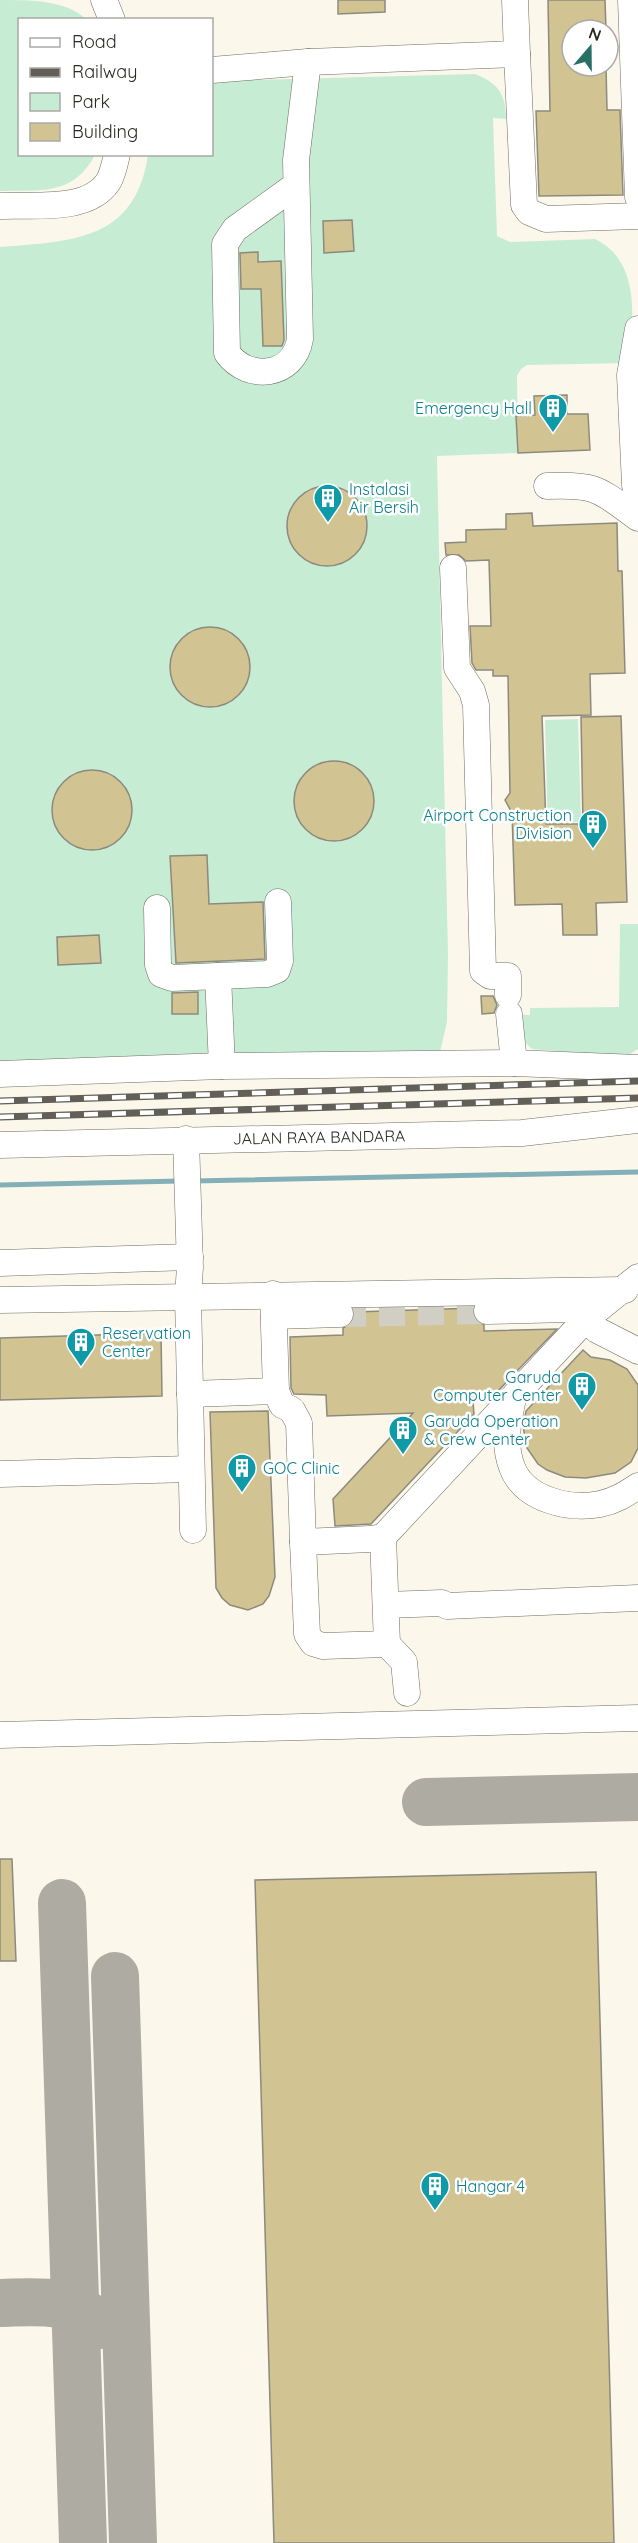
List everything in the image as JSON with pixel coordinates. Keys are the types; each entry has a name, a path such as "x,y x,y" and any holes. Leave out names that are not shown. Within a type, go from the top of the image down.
{"street":[{"path":"104,0 111,18"},
{"path":"515,0 524,205 529,213 546,219 638,216"},
{"path":"632,0 638,197"},
{"path":"213,70 308,62 517,54"},
{"path":"296,185 235,229 225,244 227,353 233,362 251,370 275,370 285,366 293,359 298,348 296,160 308,62"},
{"path":"0,206 67,203 83,199 96,193 108,182 116,156"},
{"path":"638,329 630,375 635,485 638,500"},
{"path":"547,486 580,484 598,489 638,518"},
{"path":"453,568 457,668 472,691 476,705 483,971 490,976 508,976 508,1004 514,1063"},
{"path":"157,908 158,965 161,974 172,978 267,974 277,969 280,961 278,902"},
{"path":"218,976 222,1066"},
{"path":"0,1074 222,1066 514,1063 638,1068"},
{"name":"JALAN RAYA BANDARA","path":"0,1145 186,1150 522,1133 638,1119"},
{"path":"186,1150 190,1257 188,1296 193,1530"},
{"path":"0,1263 190,1257"},
{"path":"274,1305 632,1283"},
{"path":"303,1542 383,1537 586,1319 632,1283"},
{"path":"0,1300 188,1296 340,1314"},
{"path":"274,1305 276,1391 282,1405 292,1410 299,1423 307,1634 309,1639 323,1647 387,1644"},
{"path":"487,1311 570,1309 606,1335 638,1351"},
{"path":"190,1394 276,1391"},
{"path":"513,1398 506,1430 508,1457 520,1481 530,1490 559,1503 599,1504 620,1497 638,1486"},
{"path":"0,1474 191,1469"},
{"path":"383,1537 387,1644 402,1658 407,1693"},
{"path":"386,1605 442,1603 447,1606 638,1598"},
{"path":"0,1736 638,1718"}],"green space":[{"path":"0,0 47,2 68,8 85,18 18,18 18,156 94,156 77,178 66,184 42,190 0,191"},
{"path":"475,74 490,81 499,90 506,110 506,119 493,118 497,236 510,242 595,239 609,248 619,260 626,274 630,290 632,326 627,363 527,365 517,376 518,453 437,456 448,955 447,1022 440,1052 0,1064 0,247 75,238 96,231 115,220 130,205 141,183 148,156 213,156 213,81"},
{"path":"578,719 581,822 558,823 560,872 549,872 545,720"},
{"path":"620,924 638,924 638,1049 625,1057 532,1049 523,1040 521,1015 530,1015 530,1008 619,1007"}],"building":[{"path":"338,0 385,0 385,12 338,14"},
{"path":"548,0 605,0 606,18 560,18 560,78 606,78 607,110 620,110 623,195 539,196 536,111 550,111"},
{"path":"352,220 354,251 324,253 323,221"},
{"path":"258,252 258,262 281,261 284,340 282,346 263,346 261,289 241,289 240,253"},
{"name":"Emergency Hall","path":"567,395 567,414 588,414 590,450 518,453 516,416 535,415 534,396"},
{"name":"Instalasi Air Bersih","path":"327,486 342,489 355,498 364,511 367,526 364,541 355,554 342,563 327,566 312,563 299,554 290,541 287,526 290,511 299,498 312,489"},
{"path":"532,513 533,526 617,523 618,571 622,571 625,673 590,674 591,715 542,716 546,824 583,824 581,717 621,716 627,902 596,903 597,935 563,935 562,904 515,905 512,813 505,800 510,793 508,676 493,676 493,670 476,670 472,663 470,626 491,626 489,560 466,561 459,555 446,555 445,543 466,542 466,530 506,529 506,514"},
{"path":"210,627 225,630 238,639 247,652 250,667 247,682 238,695 225,704 210,707 195,704 182,695 173,682 170,667 173,652 182,639 195,630"},
{"path":"334,761 349,764 362,773 371,786 374,801 371,816 362,829 349,838 334,841 319,838 306,829 297,816 294,801 297,786 306,773 319,764"},
{"path":"92,770 107,773 120,782 129,795 132,810 129,825 120,838 107,847 92,850 77,847 64,838 55,825 52,810 55,795 64,782 77,773"},
{"path":"207,855 209,904 263,902 265,959 176,963 170,856"},
{"path":"99,935 101,963 58,965 57,937"},
{"path":"198,992 198,1014 172,1014 172,993"},
{"path":"481,996 493,996 497,1005 494,1013 482,1014"},
{"name":"Garuda Operation & Crew Center","path":"473,1308 474,1318 484,1325 484,1331 557,1329 498,1391 483,1392 473,1402 474,1414 371,1524 335,1526 333,1499 413,1413 327,1416 326,1395 294,1394 291,1388 290,1337 343,1335 343,1328 353,1322 355,1312"},
{"name":"Reservation Center","path":"161,1333 162,1396 0,1400 0,1338"},
{"name":"Garuda Computer Center","path":"583,1350 591,1357 610,1360 627,1369 638,1385 638,1448 631,1462 615,1473 586,1478 565,1477 538,1464 527,1448 523,1426 526,1411"},
{"name":"GOC Clinic","path":"268,1411 275,1577 269,1596 263,1604 248,1610 230,1605 216,1588 210,1412"},
{"path":"0,1859 12,1859 16,1961 0,1961"},
{"name":"Hangar 4","path":"596,1872 614,2543 274,2543 255,1880"}],"waterway":[{"path":"193,1181 638,1172"},
{"path":"0,1185 180,1181"}],"taxiway":[{"path":"426,1802 638,1797"},
{"path":"62,1903 83,2543"},
{"path":"115,1976 133,2543"},
{"path":"0,2303 40,2302 65,2305 88,2316 100,2325"}],"tunnel":[{"path":"340,1314 487,1311"}],"railway":[{"path":"0,1101 638,1081"},
{"path":"0,1117 638,1098"}],"place":[{"name":"Emergency Hall","path":"553,434"},
{"name":"Instalasi Air Bersih","path":"328,524"},
{"name":"Airport Construction Division","path":"593,850"},
{"name":"Reservation Center","path":"81,1368"},
{"name":"Garuda Computer Center","path":"582,1412"},
{"name":"Garuda Operation & Crew Center","path":"403,1456"},
{"name":"GOC Clinic","path":"242,1494"},
{"name":"Hangar 4","path":"435,2212"}]}
